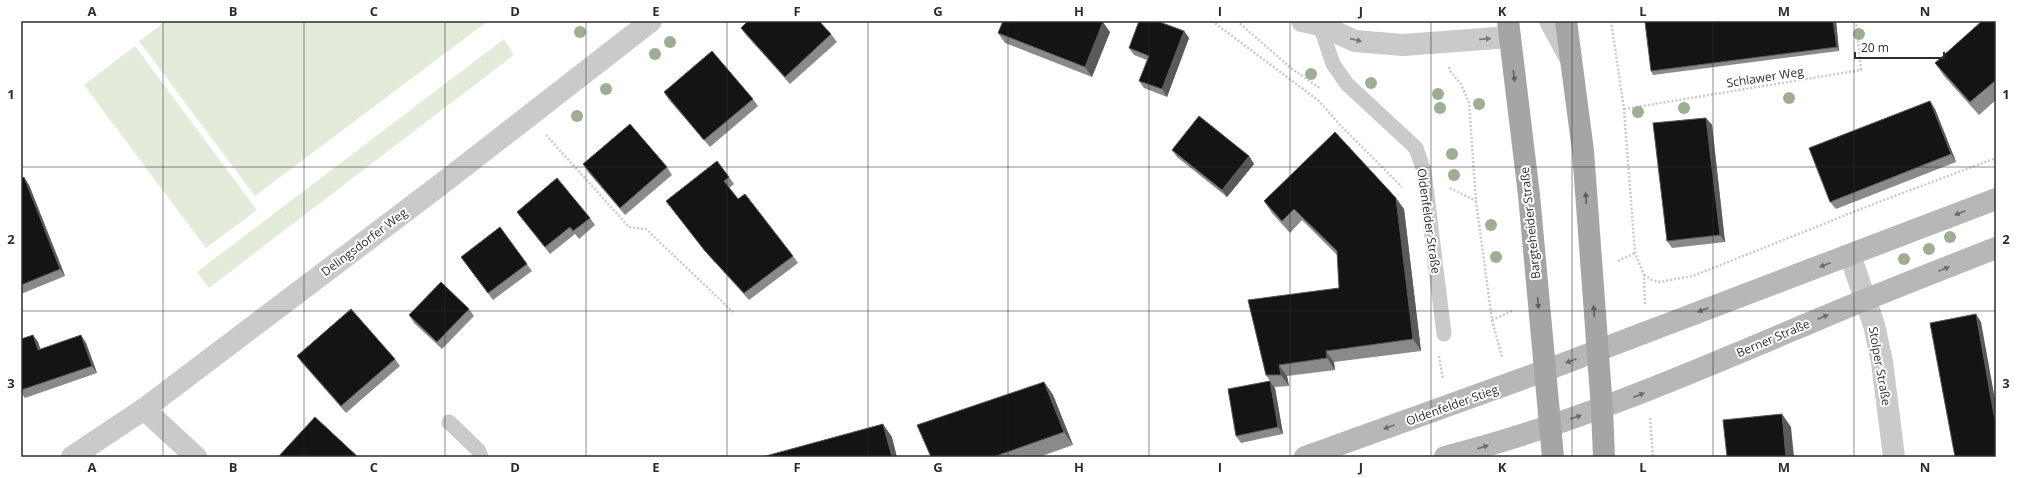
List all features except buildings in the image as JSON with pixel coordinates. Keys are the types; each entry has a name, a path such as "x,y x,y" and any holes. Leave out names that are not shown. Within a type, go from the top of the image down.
{"main road":[{"path":"1566,21 1569,56 1583,151 1602,409 1604,457"},
{"name":"Bargteheider Straße","path":"1509,29 1529,195 1553,457"},
{"path":"1597,350 1996,199"},
{"name":"Berner Straße","path":"1550,426 1602,409 1649,391 1866,299 1996,248"},
{"name":"Oldenfelder Stieg","path":"1305,457 1544,371 1597,350"},
{"path":"1445,457 1550,426"}],"street":[{"name":"Delingsdorfer Weg","path":"72,457 144,409 651,21"},
{"path":"1550,21 1569,56"},
{"name":"Oldenfelder Straße","path":"1318,22 1355,41 1403,45 1509,29"},
{"name":"Stolper Straße","path":"1850,255 1874,325 1882,362 1894,457"},
{"path":"144,409 196,457"}],"lane":[{"name":"Oldenfelder Straße","path":"1318,22 1333,64 1347,84 1416,148 1424,171 1444,334"},
{"path":"449,422 479,451 482,457"}],"path":[{"path":"1212,21 1320,101 1340,125 1405,190"},
{"path":"1237,21 1291,68 1320,88 1327,89"},
{"path":"1611,21 1624,109 1635,253 1644,275 1644,287"},
{"name":"Schlawer Weg","path":"1624,109 1861,70 1856,21"},
{"path":"1450,71 1461,84 1469,103 1476,201 1492,320 1509,312"},
{"path":"528,116 629,227 646,229 733,312"},
{"path":"1644,275 1659,282 1693,276 1876,203 1996,158"},
{"path":"1448,187 1476,201"},
{"path":"1626,258 1635,253"},
{"path":"1438,354 1448,406"},
{"path":"1650,413 1653,457"}],"green space":[{"path":"166,21 488,21 255,196 139,41"},
{"path":"504,39 514,55 209,288 197,272"},
{"path":"135,46 257,210 206,248 84,85"}]}
